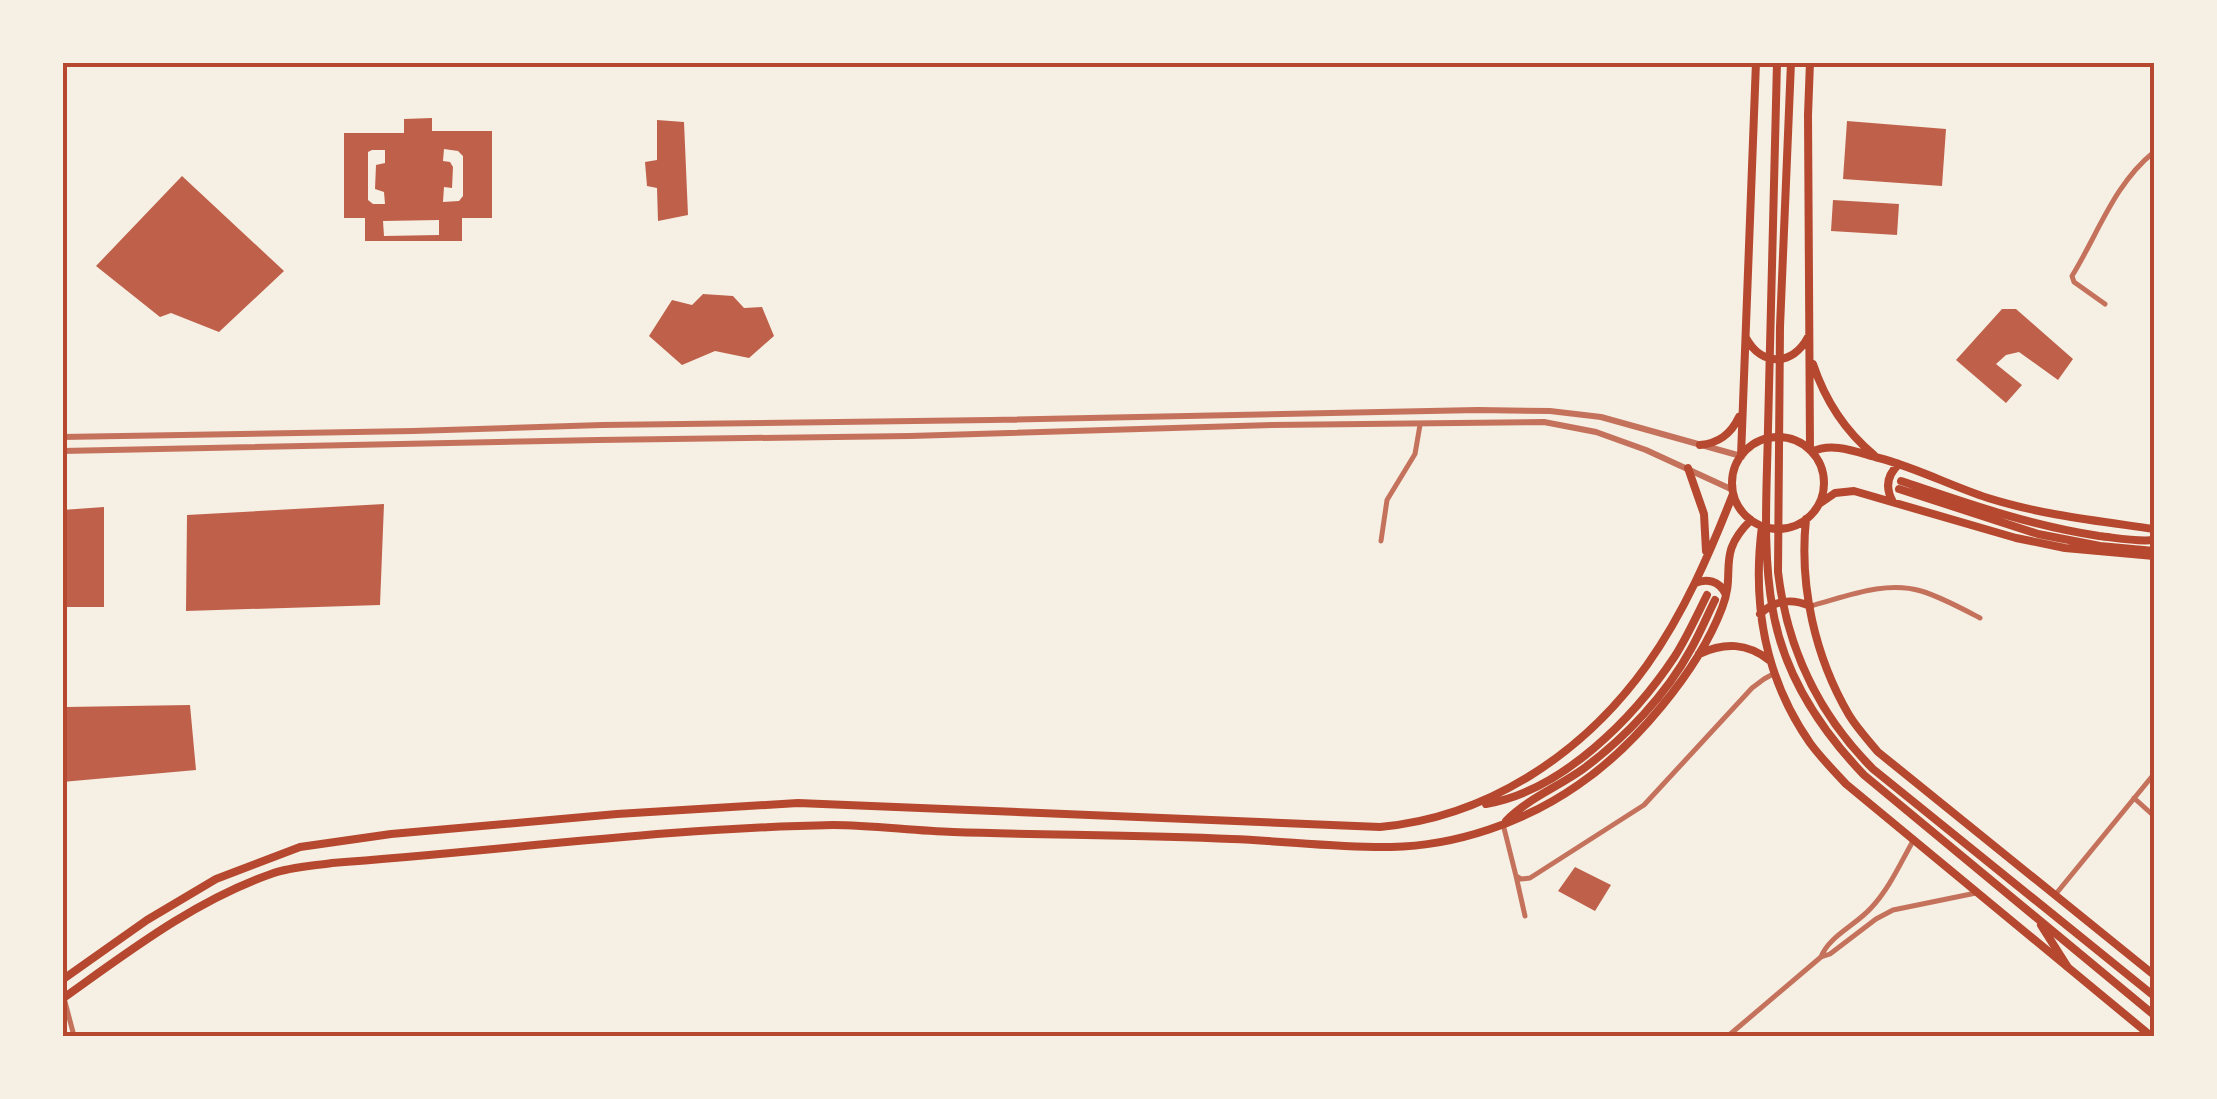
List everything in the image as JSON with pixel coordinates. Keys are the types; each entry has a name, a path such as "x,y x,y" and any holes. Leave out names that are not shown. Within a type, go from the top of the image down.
{"main road":[{"path":"1741,456 1756,62"},
{"path":"1777,62 1768,554 1773,612 1780,639 1800,688 1828,733 1864,775 2154,1015"},
{"path":"1790,62 1777,518 1778,572 1788,630 1811,685 1842,735 1873,769 2154,996"},
{"path":"1810,62 1811,451"},
{"path":"1744,334 1754,350 1771,359 1790,357 1805,345 1809,336"},
{"path":"1810,354 1835,412 1878,458"},
{"path":"1700,446 1726,436 1741,412"},
{"path":"80,986 67,978 146,920 216,878 300,847 391,834 798,803 1380,827 1438,818 1510,788 1546,765 1602,718 1648,664 1705,560 1733,492 1734,472 1741,456 1755,443 1774,437 1794,440 1811,451 1824,477 1818,504 1806,520 1789,527 1771,528 1752,520 1740,509 1733,492"},
{"path":"1811,451 1831,447 1878,458 2022,508 2154,529"},
{"path":"1893,502 1888,482 1899,464"},
{"path":"1688,468 1704,514 1705,560"},
{"path":"2154,540 2042,525 1900,485 2038,534 2154,553"},
{"path":"1818,504 1834,493 1848,490 2016,538 2094,552 2154,553"},
{"path":"63,998 156,932 217,897 274,873 332,863 719,830 838,825 1395,847 1442,841 1503,824 1554,801 1609,761 1640,730 1699,654 1716,624 1726,597 1729,554 1752,520"},
{"path":"1806,520 1804,550 1810,606 1831,680 1851,718 1878,752 2154,975"},
{"path":"1762,526 1758,570 1761,626 1775,673 1801,728 1823,759 1913,841 2151,1036"},
{"path":"1694,583 1714,582 1725,590 1726,597"},
{"path":"1475,805 1508,800 1533,789 1596,746 1660,678 1711,597 1690,650 1638,720 1588,766 1518,810 1503,824"},
{"path":"1760,614 1784,601 1810,606"},
{"path":"1699,654 1732,645 1758,652 1772,662"},
{"path":"391,834 393,858"},
{"path":"2036,916 2067,966"}],"street":[{"path":"2105,304 2074,282 2072,276 2118,190 2154,152"},
{"path":"62,438 1550,410 1600,417 1741,456"},
{"path":"1208,427 1210,416"},
{"path":"1184,428 1192,417"},
{"path":"1596,432 1600,417"},
{"path":"62,451 1544,422 1596,432 1646,450 1733,492"},
{"path":"598,440 602,425"},
{"path":"1382,541 1387,500 1414,454 1420,425"},
{"path":"412,445 413,432"},
{"path":"1810,606 1879,588 1902,587 1920,590 1980,618"},
{"path":"1516,876 1530,878 1644,805 1747,694 1775,673"},
{"path":"2055,894 2154,774"},
{"path":"2134,798 2154,816"},
{"path":"1503,824 1524,916"},
{"path":"1821,958 1826,947 1880,898 1913,841"},
{"path":"1728,1036 1821,958 1884,914 1976,893"},
{"path":"1859,920 1866,927"},
{"path":"63,998 74,1036"}],"building":[{"path":"432,118 432,131 492,131 492,218 462,218 462,241 365,241 365,218 344,218 344,133 404,133 404,119","holes":["444,149 463,156 463,196 459,201 443,202 444,187 452,188 453,167 443,161","385,150 385,163 376,165 375,189 384,192 385,204 368,200 368,152","439,220 439,235 384,236 383,221"]},
{"path":"657,120 684,122 688,215 658,221 657,188 647,186 645,162 657,160"},
{"path":"1847,121 1946,129 1942,186 1843,179"},
{"path":"182,176 284,271 219,332 171,313 160,317 96,266"},
{"path":"1833,200 1899,204 1897,235 1831,231"},
{"path":"703,294 733,296 744,308 762,307 774,336 749,358 715,351 682,365 649,336 672,300 692,305"},
{"path":"2002,309 2016,309 2073,359 2058,380 2019,352 2006,355 1996,364 2022,385 2006,403 1956,360"},
{"path":"384,504 380,605 186,611 187,515"},
{"path":"104,507 104,607 62,607 62,510"},
{"path":"190,705 196,770 62,782 66,707"},
{"path":"1575,867 1611,885 1595,911 1558,891"}]}
